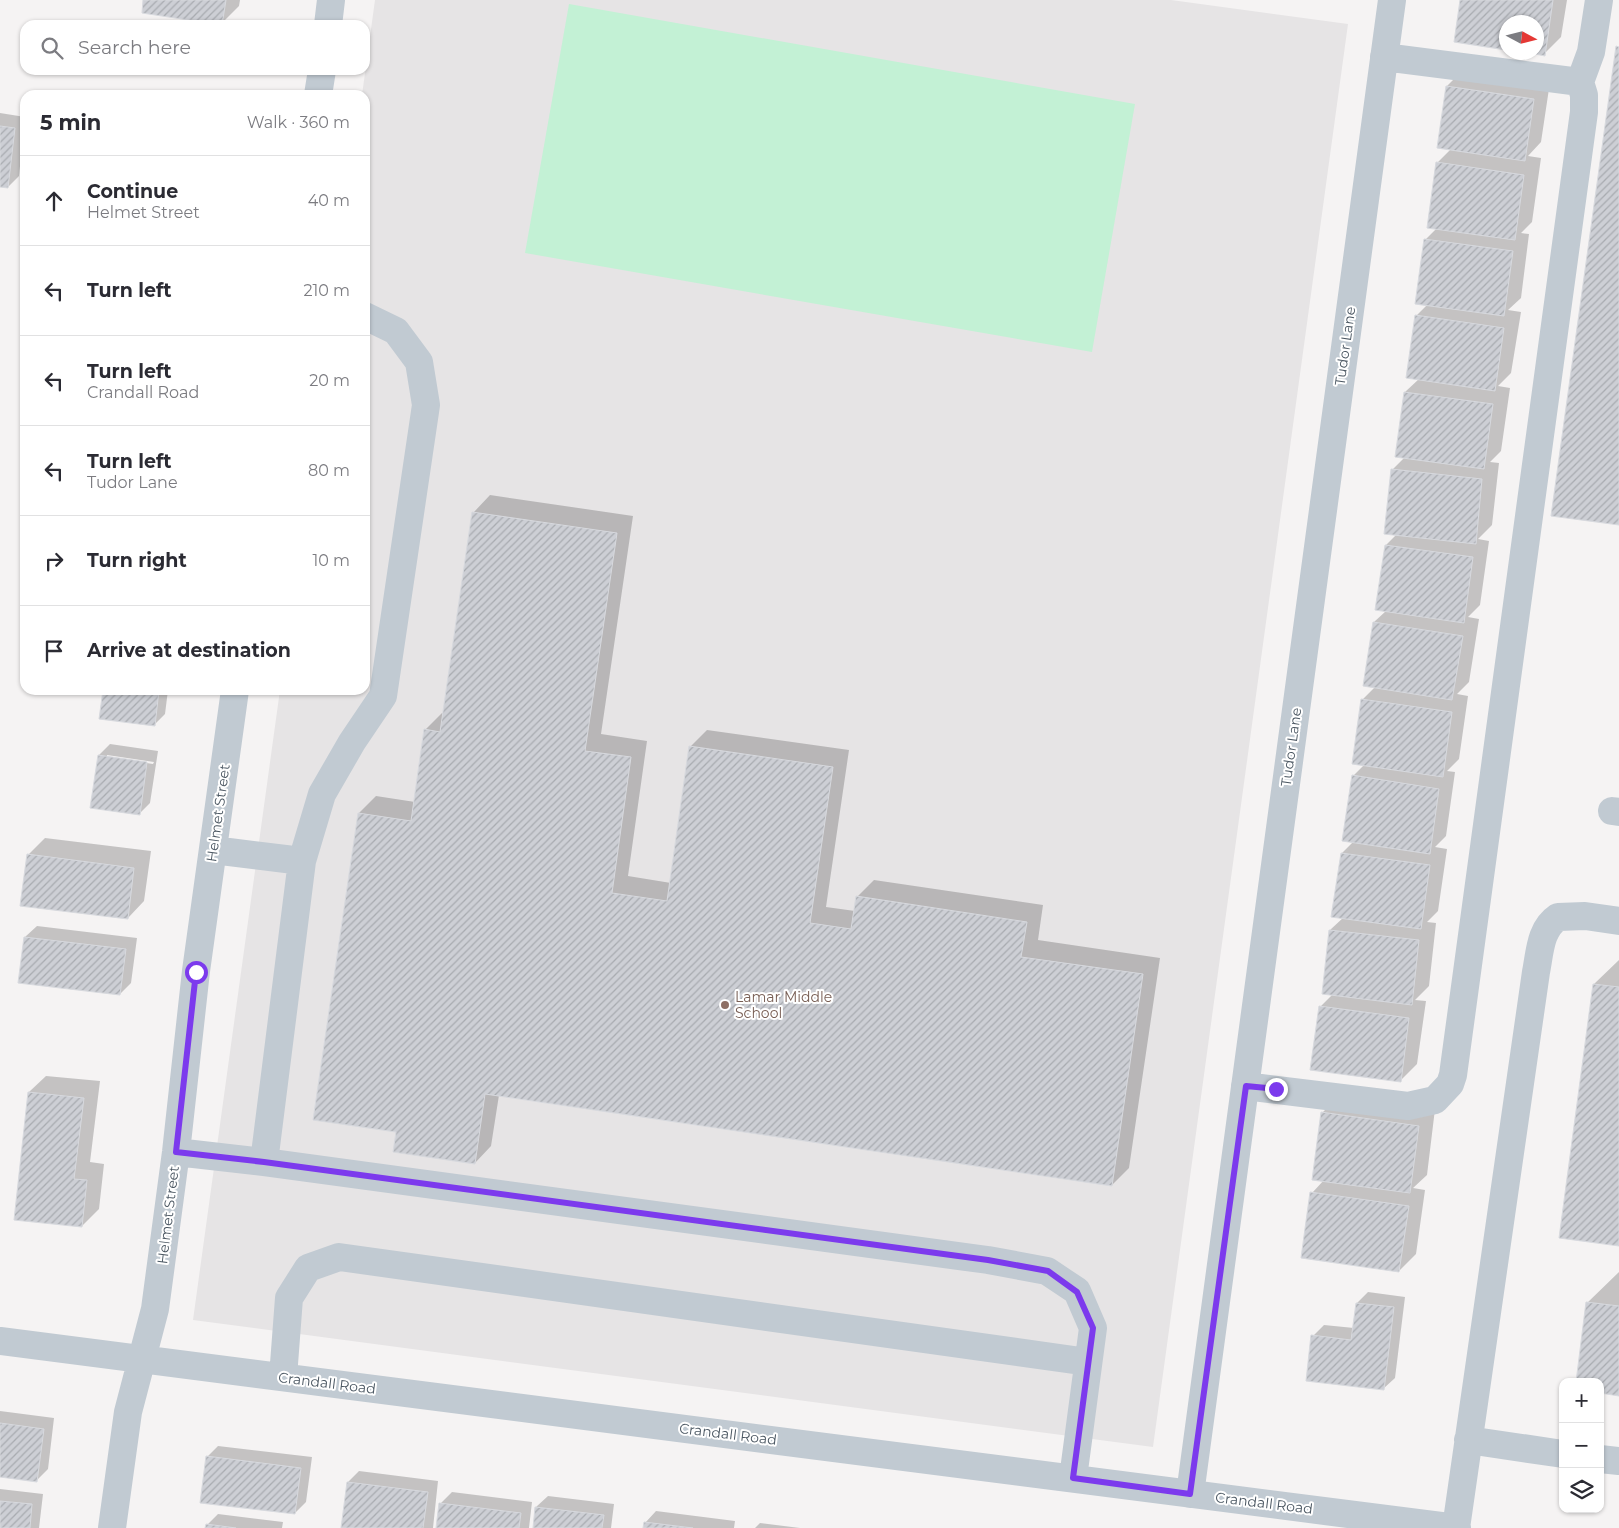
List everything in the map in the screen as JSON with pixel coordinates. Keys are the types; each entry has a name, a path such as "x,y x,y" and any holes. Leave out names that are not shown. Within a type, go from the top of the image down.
{"street":[{"path":"329,20 331,0"},
{"name":"Tudor Lane","path":"1190,1494 1392,0"},
{"path":"1246,1086 1408,1106 1435,1100 1450,1084 1453,1074 1584,112 1584,95 1580,82 1592,52 1599,0"},
{"path":"1384,57 1580,82"},
{"path":"319,90 321,75"},
{"path":"264,1162 302,861 322,794 352,742 383,696 426,405 419,362 396,332 370,319"},
{"name":"Helmet Street","path":"112,1528 128,1412 144,1359 155,1309 176,1152 196,972 234,695"},
{"path":"213,850 302,861"},
{"path":"1456,1528 1536,972 1543,935 1546,927 1558,916 1585,916 1619,921"},
{"path":"176,1152 264,1162 978,1259 1048,1271 1077,1292 1093,1328 1073,1478"},
{"path":"284,1377 289,1298 308,1268 339,1258 1088,1362"},
{"name":"Crandall Road","path":"0,1341 1456,1528"},
{"path":"1468,1440 1559,1453"},
{"path":"1604,1459 1619,1461"}],"shaded area":[{"name":"Lamar Middle School","path":"375,0 1171,0 1348,24 1153,1447 193,1320 279,695 370,695 370,90 363,90 365,75 370,75 370,37"}],"green space":[{"path":"569,4 1135,104 1092,352 525,253"}],"building":[{"path":"143,0 226,0 223,20 189,20 142,13"},
{"path":"1460,0 1553,0 1545,56 1544,15 1499,15 1499,49 1454,42"},
{"path":"1616,46 1619,47 1619,525 1551,516"},
{"path":"1446,86 1534,99 1525,161 1437,148"},
{"path":"0,126 15,128 8,188 0,187"},
{"path":"1436,162 1524,175 1515,240 1427,228"},
{"path":"1424,239 1513,251 1504,316 1415,304"},
{"path":"1415,315 1504,328 1495,391 1406,378"},
{"path":"1404,392 1493,404 1484,469 1395,457"},
{"path":"1391,469 1482,479 1476,544 1384,534"},
{"path":"472,512 617,533 585,751 631,757 612,893 667,901 689,746 833,767 810,923 851,929 856,896 1027,922 1021,957 1143,974 1112,1186 485,1094 475,1164 393,1152 396,1132 313,1120 358,813 411,821 424,729 440,732"},
{"path":"1385,545 1473,557 1464,623 1375,610"},
{"path":"1373,622 1463,636 1452,700 1363,686"},
{"path":"102,695 158,695 155,726 99,719"},
{"path":"1361,699 1452,712 1443,777 1352,764"},
{"path":"98,755 147,762 140,815 90,808"},
{"path":"1352,775 1439,789 1430,854 1342,841"},
{"path":"1341,853 1430,865 1421,929 1331,917"},
{"path":"27,854 134,868 128,919 20,906"},
{"path":"1329,930 1419,940 1412,1005 1322,994"},
{"path":"24,937 126,949 120,995 18,983"},
{"path":"1593,984 1619,987 1619,1246 1559,1238"},
{"path":"1319,1006 1409,1018 1401,1082 1310,1070"},
{"path":"28,1092 84,1098 74,1179 87,1180 82,1227 14,1220"},
{"path":"1321,1112 1419,1126 1410,1193 1312,1180"},
{"path":"1310,1192 1409,1206 1399,1272 1301,1258"},
{"path":"1586,1302 1619,1306 1619,1396 1604,1394 1604,1378 1576,1378"},
{"path":"1356,1303 1394,1307 1384,1390 1306,1381 1311,1335 1351,1340"},
{"path":"0,1423 44,1429 37,1482 0,1477"},
{"path":"206,1456 301,1468 295,1514 200,1503"},
{"path":"347,1482 428,1492 423,1528 341,1528"},
{"path":"0,1501 32,1504 30,1528 0,1528"},
{"path":"439,1503 521,1513 519,1528 436,1528"},
{"path":"535,1507 604,1515 602,1528 533,1528"},
{"path":"644,1522 693,1528 643,1528"},
{"path":"206,1524 236,1528 205,1528"}],"place":[{"name":"Lamar Middle School","path":"725,1005"}],"route":[{"path":"196,972 176,1152 264,1162 988,1260 1048,1271 1077,1292 1093,1328 1073,1478 1190,1494 1246,1086 1276,1089"}]}
